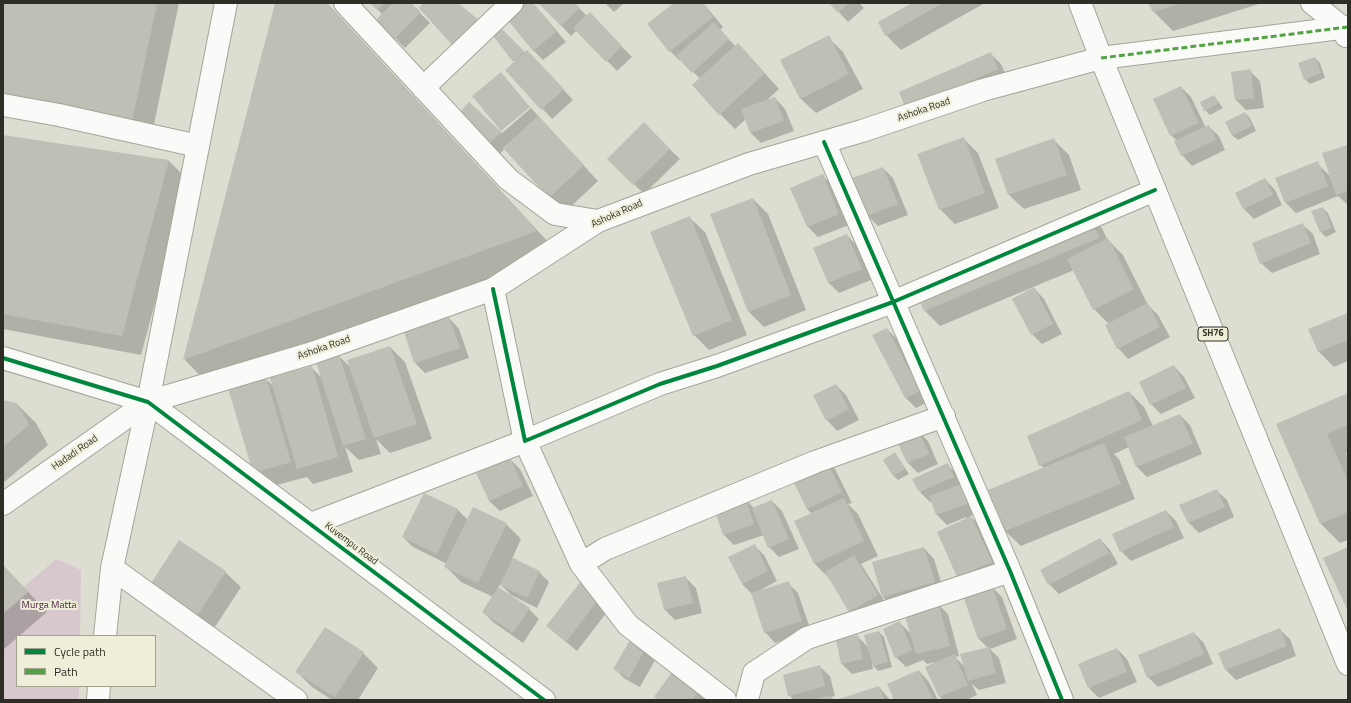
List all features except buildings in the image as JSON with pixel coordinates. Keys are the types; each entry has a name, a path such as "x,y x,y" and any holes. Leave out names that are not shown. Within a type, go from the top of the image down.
{"street":[{"path":"105,635 112,568 148,402 226,3"},
{"path":"345,3 508,179 554,214 598,221"},
{"path":"423,88 512,3"},
{"name":"SH76","path":"1080,3 1101,58 1348,664"},
{"path":"1312,3 1346,32"},
{"name":"Ashoka Road","path":"148,402 312,352 493,289 598,221 641,203 749,164 824,142 983,90 1101,58 1346,32"},
{"path":"3,105 198,146"},
{"path":"824,142 944,416 1010,571 1062,700"},
{"path":"311,524 525,441 660,384 717,366 893,302 1155,190"},
{"path":"493,289 525,441 581,564 628,625 726,700"},
{"path":"3,358 148,402"},
{"name":"Hadadi Road","path":"3,504 148,402"},
{"name":"Kuvempu Road","path":"148,402 544,700"},
{"path":"581,564 605,549 815,462 944,416"},
{"path":"112,568 296,700"},
{"path":"747,700 754,673 807,638 1010,571"},
{"path":"98,700 99,687"}],"green space":[{"name":"Murga Matta","path":"56,559 81,570 80,635 16,635 16,687 79,687 79,700 3,700 3,605"}],"marked path":[{"path":"1101,58 1348,27"}],"cycle path":[{"path":"824,142 1010,571 1062,700"},
{"path":"493,289 525,441 660,384 717,366 893,302 1155,190"},
{"path":"3,358 148,402 544,700"}]}
